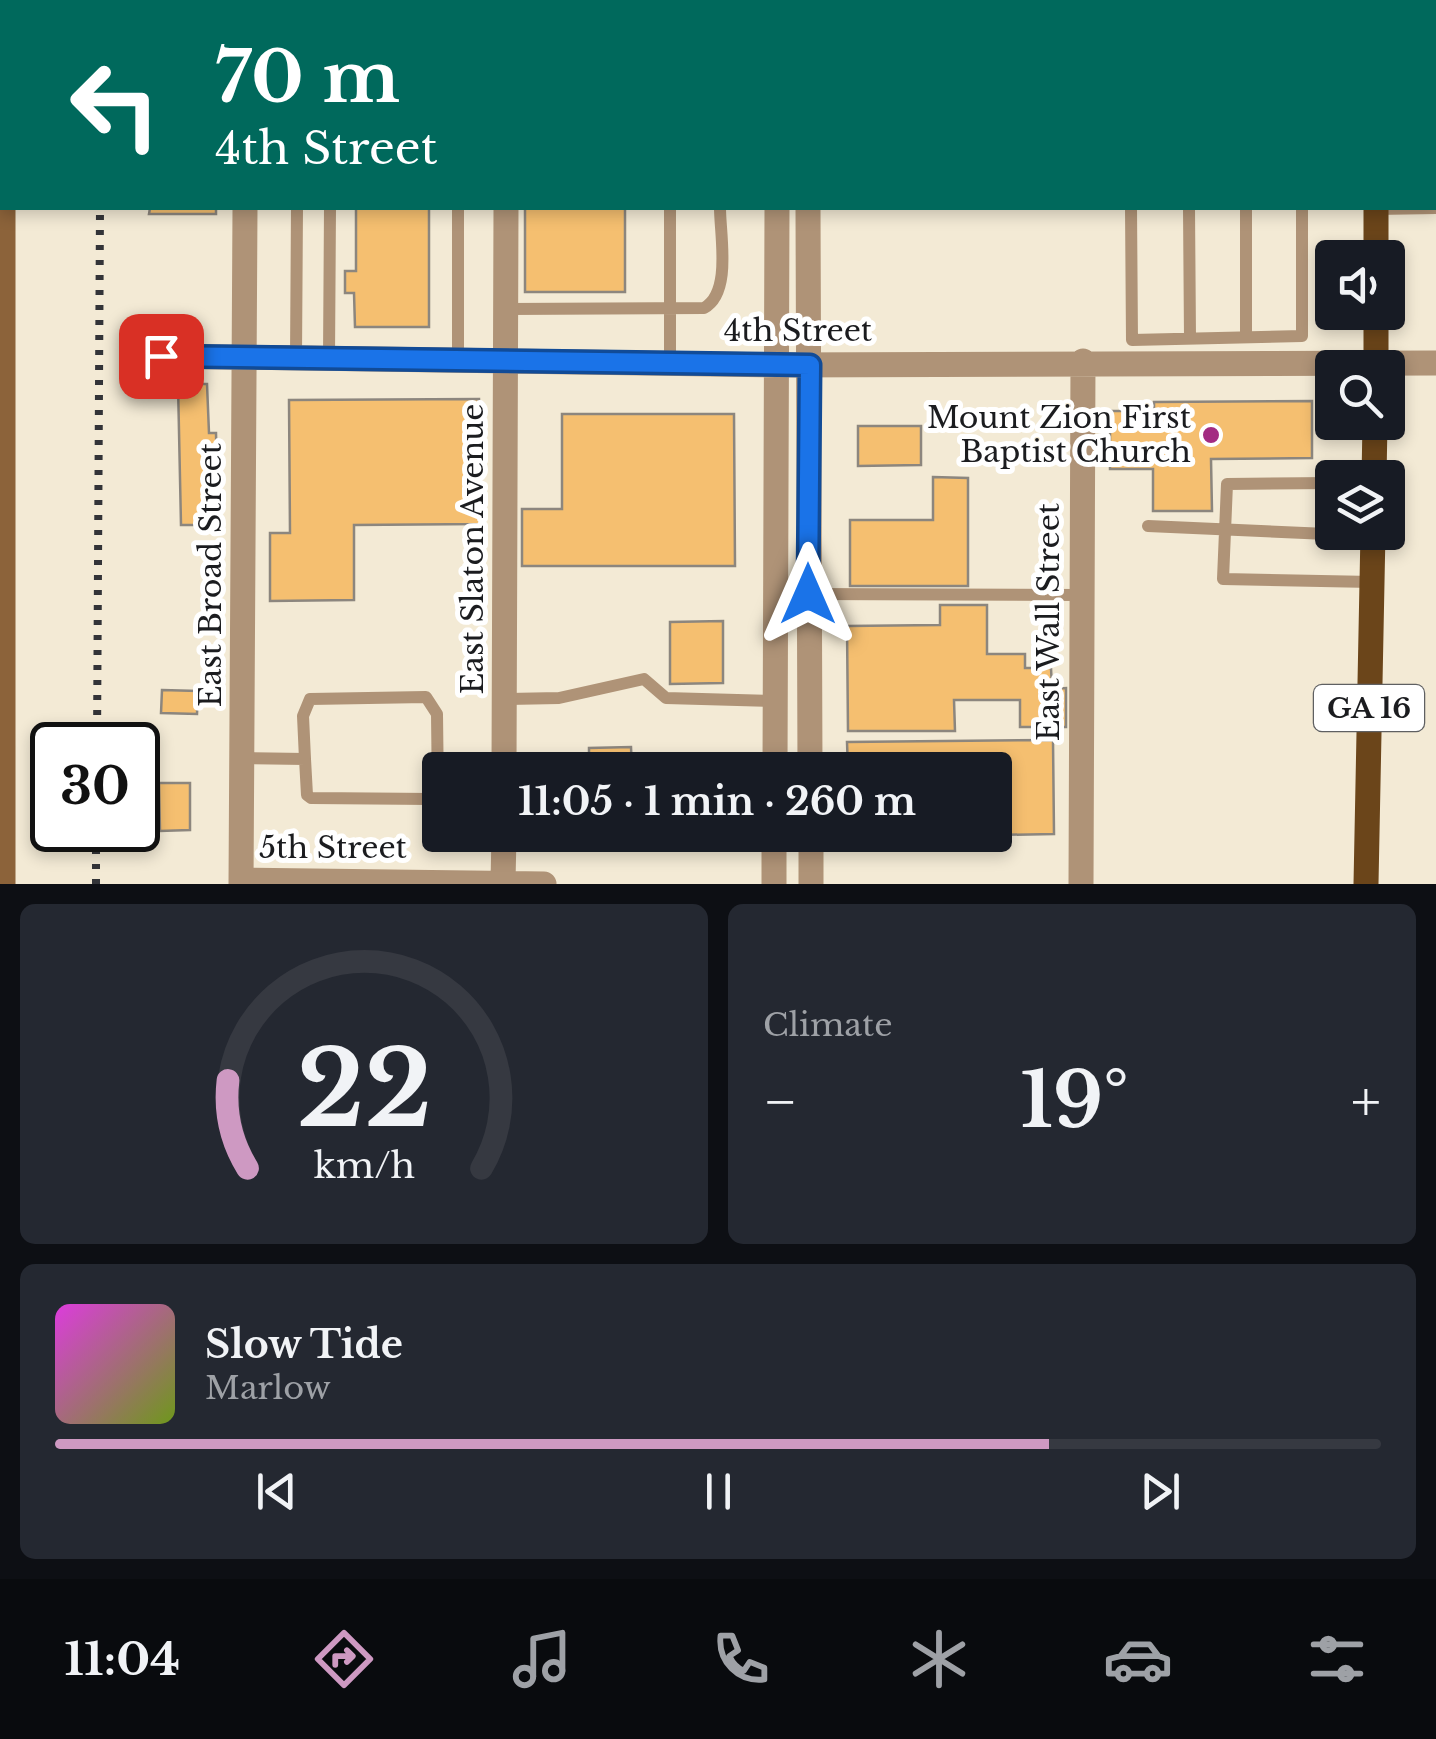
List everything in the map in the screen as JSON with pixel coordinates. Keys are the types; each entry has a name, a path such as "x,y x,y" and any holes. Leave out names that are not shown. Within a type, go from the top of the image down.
{"main road":[{"path":"3,210 3,884"},
{"path":"1376,210 1376,240"},
{"name":"GA 16","path":"1366,884 1373,550"}],"street":[{"name":"East Broad Street","path":"241,882 245,210"},
{"name":"East Slaton Avenue","path":"504,752 506,210"},
{"path":"775,752 777,210"},
{"path":"808,210 810,752"},
{"name":"4th Street","path":"161,356 810,365 1083,361 1224,350 1315,359"},
{"name":"East Wall Street","path":"1081,884 1083,361"},
{"name":"4th Street","path":"1405,365 1436,364"},
{"path":"503,882 504,852"},
{"path":"774,852 774,884"},
{"path":"811,852 812,884"},
{"name":"5th Street","path":"241,882 544,884"}],"lane":[{"path":"296,358 297,210"},
{"path":"329,358 330,210"},
{"path":"458,210 458,358"},
{"path":"670,210 670,364"},
{"path":"506,310 704,308 717,295 720,210"},
{"path":"1130,210 1132,340 1190,338 1224,350 1246,337 1302,336 1302,210"},
{"path":"1189,210 1190,338"},
{"path":"1246,210 1246,337"},
{"path":"1315,482 1227,484 1225,582 1372,582"},
{"path":"1148,526 1315,531"},
{"path":"808,594 1082,594"},
{"path":"505,699 559,698 644,679 666,698 775,700"},
{"path":"426,697 437,714 438,796 432,799 311,798 307,795 305,759 304,716 310,700 426,697"},
{"path":"242,758 305,759"}],"shaded area":[{"path":"1,210 1436,210 1436,884 3,884"}],"building":[{"path":"150,210 216,210 216,214 149,214"},
{"path":"356,210 429,210 429,327 355,327 354,293 345,293 345,271 356,271"},
{"path":"525,210 625,210 625,292 525,292"},
{"path":"178,384 207,384 209,433 216,433 218,525 181,525"},
{"path":"479,399 480,524 354,525 354,600 270,601 270,533 290,533 289,400"},
{"name":"Mount Zion First Baptist Church","path":"1312,401 1312,458 1211,459 1212,511 1153,511 1153,469 1110,469 1110,411 1154,411 1154,402"},
{"path":"562,414 734,414 735,566 522,566 522,509 562,509"},
{"path":"858,426 921,426 921,465 858,466"},
{"path":"933,477 968,478 968,586 850,586 850,520 933,520"},
{"path":"940,605 987,605 987,654 1025,654 1025,668 1051,668 1052,689 1066,688 1066,727 1020,727 1020,700 954,700 955,731 848,731 847,626 940,625"},
{"path":"723,621 723,683 670,684 670,622"},
{"path":"162,690 198,691 197,714 161,713"},
{"path":"1053,740 1054,834 1012,835 1012,752 847,752 847,742"},
{"path":"631,747 631,752 589,752 589,748"},
{"path":"160,783 190,783 190,830 160,831"}],"railway":[{"path":"97,722 100,210"},
{"path":"96,852 96,884"}],"place":[{"name":"Mount Zion First Baptist Church","path":"1211,435"}],"route":[{"path":"161,356 810,365 808,594"}]}
